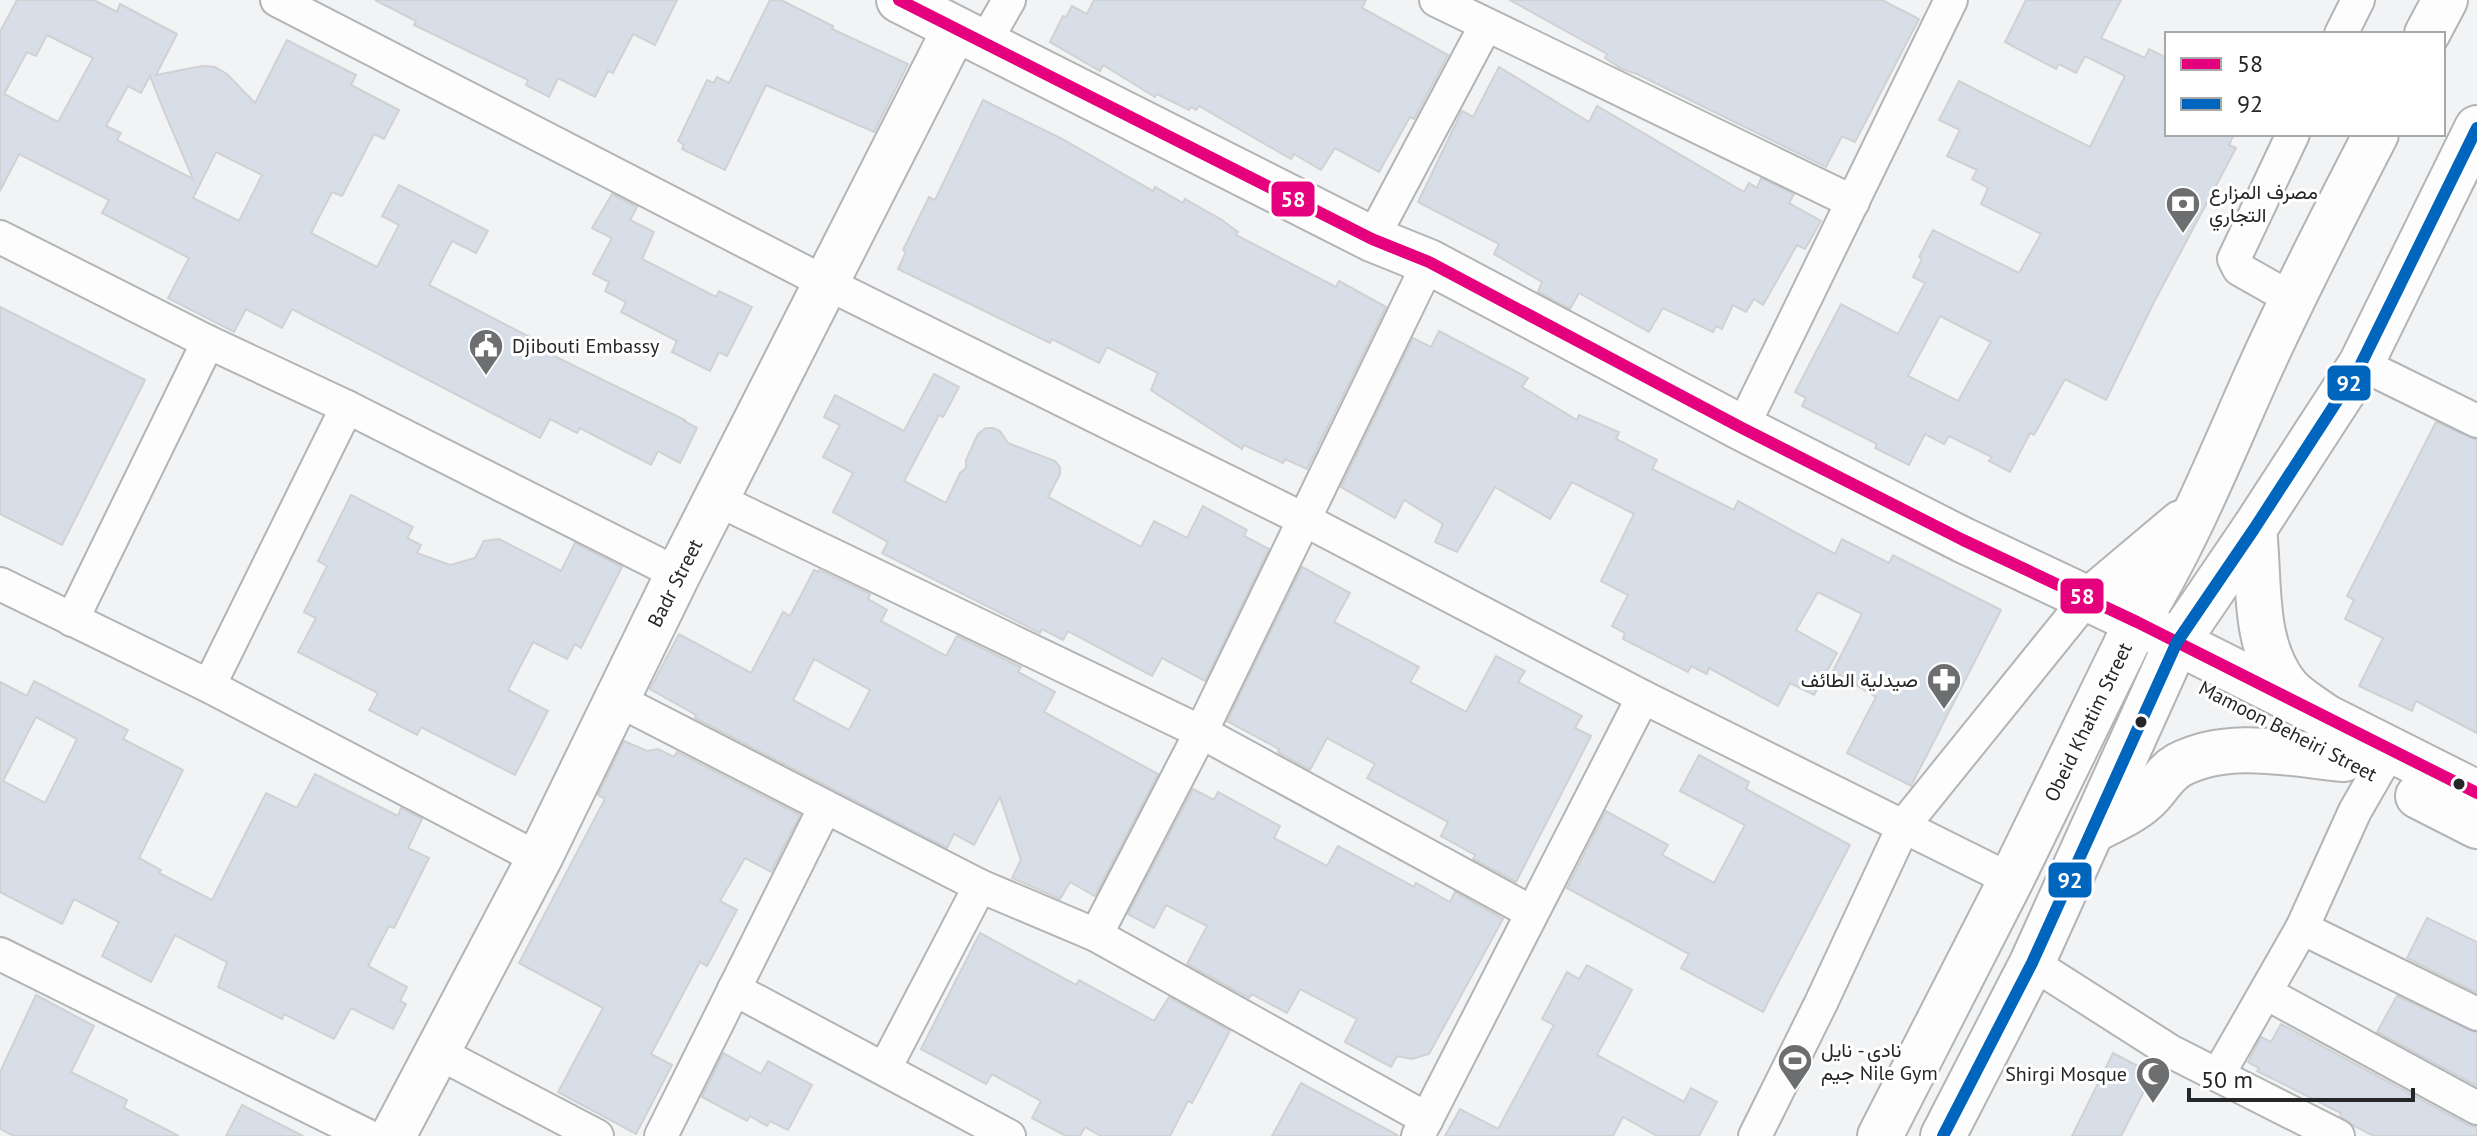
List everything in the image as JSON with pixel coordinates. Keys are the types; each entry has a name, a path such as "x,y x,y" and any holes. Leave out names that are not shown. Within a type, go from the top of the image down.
{"street":[{"path":"277,0 826,283 1303,519 1643,697 2011,880"},
{"name":"Mamoon Beheiri Street","path":"899,0 1372,239 1429,262 1742,428 2014,565 2131,635 2370,761 2477,826"},
{"path":"969,36 1009,0"},
{"path":"1436,0 1853,202"},
{"path":"1742,428 1951,0"},
{"path":"2342,32 2358,0"},
{"path":"1372,239 1486,25"},
{"name":"Badr Street","path":"393,1136 539,859 678,574 826,283 969,36"},
{"path":"1943,1136 2032,963 2171,655 2361,364 2477,128"},
{"path":"2292,136 2234,259 2239,269 2292,299"},
{"name":"Obeid Khatim Street","path":"1880,1136 2011,880 2131,635 2152,599 2292,299 2375,136"},
{"path":"2,243 347,407 678,574"},
{"path":"1096,935 1201,732 1429,262"},
{"path":"72,620 208,342"},
{"path":"2361,364 2477,421"},
{"path":"209,686 347,407"},
{"path":"718,500 1201,732 1531,912"},
{"path":"1755,1136 1904,825 2081,605 2158,545 2199,503"},
{"path":"2254,529 2258,603 2269,657 2288,688 2327,718"},
{"path":"0,584 209,686 539,859"},
{"name":"Mamoon Beheiri Street","path":"2171,655 2327,718 2370,761 2477,793"},
{"path":"618,700 980,886 1096,935 1422,1128 1643,697"},
{"path":"2092,831 2145,800 2162,778 2178,766 2200,757 2228,751 2255,751 2370,761 2355,811 2302,928 2218,1075"},
{"path":"661,1136 825,807"},
{"path":"885,1068 980,886"},
{"path":"2302,928 2477,1014"},
{"path":"0,954 368,1136"},
{"path":"2032,963 2170,1051 2338,1136"},
{"path":"734,989 1009,1136"},
{"path":"2266,993 2477,1108"},
{"path":"437,1052 597,1136"}],"building":[{"path":"17,0 94,0 117,12 120,4 177,34 156,75 202,66 215,67 227,74 255,103 287,40 356,75 351,85 399,110 384,139 374,134 342,196 332,192 311,233 377,267 399,225 382,216 399,185 488,231 476,253 452,241 429,285 551,348 548,353 697,428 680,463 658,451 651,465 580,428 577,433 550,419 540,438 292,309 282,328 246,309 234,332 168,298 189,258 102,213 109,200 19,154 0,191 0,32","holes":["47,35 93,58 58,122 4,94 27,52 36,56","150,76 193,179 117,140 121,133 106,126 128,86 141,93","216,152 262,175 239,221 193,198"]},
{"path":"375,0 677,0 655,45 633,34 613,73 608,71 595,97 558,78 549,97 526,85 528,80 414,25 416,21"},
{"path":"770,0 781,0 833,26 832,29 908,64 874,132 766,85 725,170 682,149 684,145 678,141 707,80 714,83 717,77 729,83"},
{"path":"1094,0 1366,0 1362,8 1448,55 1414,119 1410,117 1379,172 1335,148 1321,170 1294,154 1291,159 1199,106 1196,110 1191,107 1189,110 1157,94 1155,97 1103,65 1100,71 1050,42 1063,16 1066,17 1072,6 1087,14"},
{"path":"1510,0 1882,0 1919,19 1855,142 1842,136 1826,167 1622,69 1605,58 1607,54"},
{"path":"2026,0 2121,0 2101,38 2145,58 2149,49 2165,57 2165,136 2233,136 2229,145 2236,148 2106,400 2065,379 2034,435 2030,433 2010,472 1989,461 1992,457 1949,436 1944,444 1925,434 1909,465 1875,448 1877,444 1802,406 1806,398 1795,392 1841,304 1898,334 1925,283 1913,277 1933,230 2019,273 2041,234 1981,204 1988,188 1972,179 1977,170 1947,156 1960,130 1939,120 1959,81 2090,147 2125,76 2085,56 2076,73 2059,64 2056,69 2005,42","holes":["1940,316 1991,342 1958,401 1908,376"]},
{"path":"1499,67 1589,122 1597,106 1744,192 1749,183 1757,188 1761,178 1794,194 1789,203 1821,221 1805,249 1797,245 1763,305 1754,299 1746,312 1733,305 1722,329 1716,326 1713,332 1663,308 1649,332 1579,293 1570,309 1538,292 1542,282 1494,254 1499,244 1418,202 1462,111 1473,117"},
{"path":"983,100 1062,139 1153,191 1155,187 1183,203 1185,199 1222,220 1238,232 1236,235 1336,287 1339,281 1386,307 1307,469 1285,459 1283,463 1244,445 1242,449 1151,390 1158,373 1107,347 1099,363 1052,339 1050,343 898,269 906,252 903,250 929,197 935,200"},
{"path":"612,194 637,207 630,220 654,232 642,259 716,297 719,291 752,307 727,356 719,352 710,371 672,352 677,341 621,312 626,302 605,291 609,282 593,274 612,238 592,228"},
{"path":"0,307 145,380 62,545 0,514"},
{"path":"1439,331 1528,378 1522,387 1577,420 1579,415 1619,432 1616,439 1657,460 1652,469 1734,510 1738,501 1835,554 1842,539 1889,563 1893,555 2001,610 1911,786 1847,753 1876,697 1833,671 1862,614 1818,592 1796,630 1837,653 1814,695 1790,683 1778,706 1709,668 1707,674 1691,666 1688,672 1623,639 1625,633 1612,626 1628,595 1601,581 1634,514 1572,482 1550,519 1495,487 1457,552 1435,542 1443,524 1404,500 1395,518 1341,487 1413,338 1431,347"},
{"path":"934,374 959,387 943,417 939,415 904,481 946,503 960,473 966,468 966,460 978,434 986,428 993,428 1000,431 1008,443 1055,461 1060,467 1060,474 1048,497 1141,547 1154,521 1187,538 1203,506 1247,530 1244,536 1269,549 1205,681 1162,658 1152,676 1068,631 1063,640 1042,629 1040,633 882,553 888,542 833,512 853,473 823,457 840,425 824,417 835,395 904,431"},
{"path":"2436,422 2477,440 2477,733 2416,701 2412,711 2359,686 2383,638 2345,619 2354,600 2347,596"},
{"path":"351,495 413,527 407,538 421,545 417,553 450,565 475,558 484,541 499,539 561,571 575,543 622,567 581,648 575,644 567,659 533,642 508,690 548,711 515,775 421,727 417,735 369,710 378,693 298,652 316,618 304,612 327,566 318,561"},
{"path":"1302,567 1350,593 1334,622 1419,667 1410,682 1466,712 1496,656 1525,671 1518,682 1582,716 1575,728 1591,736 1516,882 1473,859 1475,855 1441,836 1448,822 1367,778 1375,764 1327,738 1310,770 1227,721"},
{"path":"814,570 819,570 870,594 868,599 887,610 881,621 946,656 957,636 1021,667 1018,672 1055,692 1044,712 1158,774 1095,896 1070,882 1060,899 1012,878 1021,860 1000,797 974,845 954,834 947,848 695,718 696,715 650,689 679,634 751,673 783,612 790,616","holes":["814,659 870,690 849,730 793,700"]},
{"path":"34,681 128,730 123,739 183,770 139,858 161,870 159,873 212,900 266,793 297,808 315,774 398,816 401,808 422,819 408,848 429,858 394,928 389,926 368,966 407,987 400,1001 406,1004 393,1029 351,1008 334,1039 284,1014 282,1019 218,987 227,962 175,935 151,982 102,956 119,922 74,899 62,924 0,892 0,682 27,696","holes":["36,717 77,739 45,803 3,781"]},
{"path":"624,741 647,751 658,749 674,757 677,752 800,815 771,872 745,858 720,901 737,910 707,966 700,962 651,1054 672,1065 636,1134 558,1092 603,1008 519,963 605,799 598,795"},
{"path":"1699,755 1749,782 1746,789 1850,845 1763,1012 1681,968 1689,954 1567,888 1606,811 1668,845 1662,855 1714,883 1745,825 1680,791"},
{"path":"1193,789 1214,800 1218,792 1280,826 1274,838 1327,866 1338,846 1414,887 1416,883 1450,902 1455,892 1503,919 1429,1054 1412,1059 1397,1056 1391,1067 1345,1042 1357,1019 1300,989 1287,1013 1252,994 1249,998 1187,964 1207,926 1166,905 1154,928 1128,914"},
{"path":"2427,918 2477,942 2477,993 2407,958"},
{"path":"980,933 1076,985 1079,980 1154,1021 1169,997 1230,1031 1192,1103 1188,1101 1170,1136 1101,1136 1085,1127 1080,1136 1066,1136 1032,1118 1041,1101 992,1074 986,1084 921,1049"},
{"path":"1587,965 1632,990 1597,1055 1684,1102 1691,1088 1717,1102 1699,1136 1657,1136 1623,1117 1613,1136 1445,1136 1460,1109 1498,1129 1554,1025 1542,1019 1567,972 1579,979"},
{"path":"36,995 94,1026 71,1072 127,1100 124,1108 179,1136 14,1136 0,1129 0,1072"},
{"path":"2397,996 2477,1033 2477,1086 2377,1032"},
{"path":"2281,1024 2468,1125 2477,1127 2477,1136 2374,1136 2354,1126 2340,1116 2341,1113 2257,1071 2259,1068 2248,1062 2261,1037 2271,1042"},
{"path":"723,1053 761,1074 768,1061 812,1085 788,1130 770,1121 767,1126 750,1116 747,1121 702,1097"},
{"path":"2113,1053 2153,1074 2121,1136 2072,1136"},
{"path":"1301,1083 1399,1136 1272,1136"},
{"path":"242,1105 303,1136 226,1136"}],"transit line":[{"name":"58","path":"899,0 1372,239 1429,262 1742,428 1963,540 2137,622 2477,793"},
{"name":"92","path":"1943,1136 2032,963 2177,642 2361,364 2477,128"}],"place":[{"name":"مصرف المزارع التجاري","path":"2183,235"},
{"name":"Djibouti Embassy","path":"486,377"},
{"name":"صيدلية الطائف","path":"1944,711"},
{"name":"نادي - نايل جيم Nile Gym","path":"1795,1092"},
{"name":"Shirgi Mosque","path":"2153,1105"}]}
